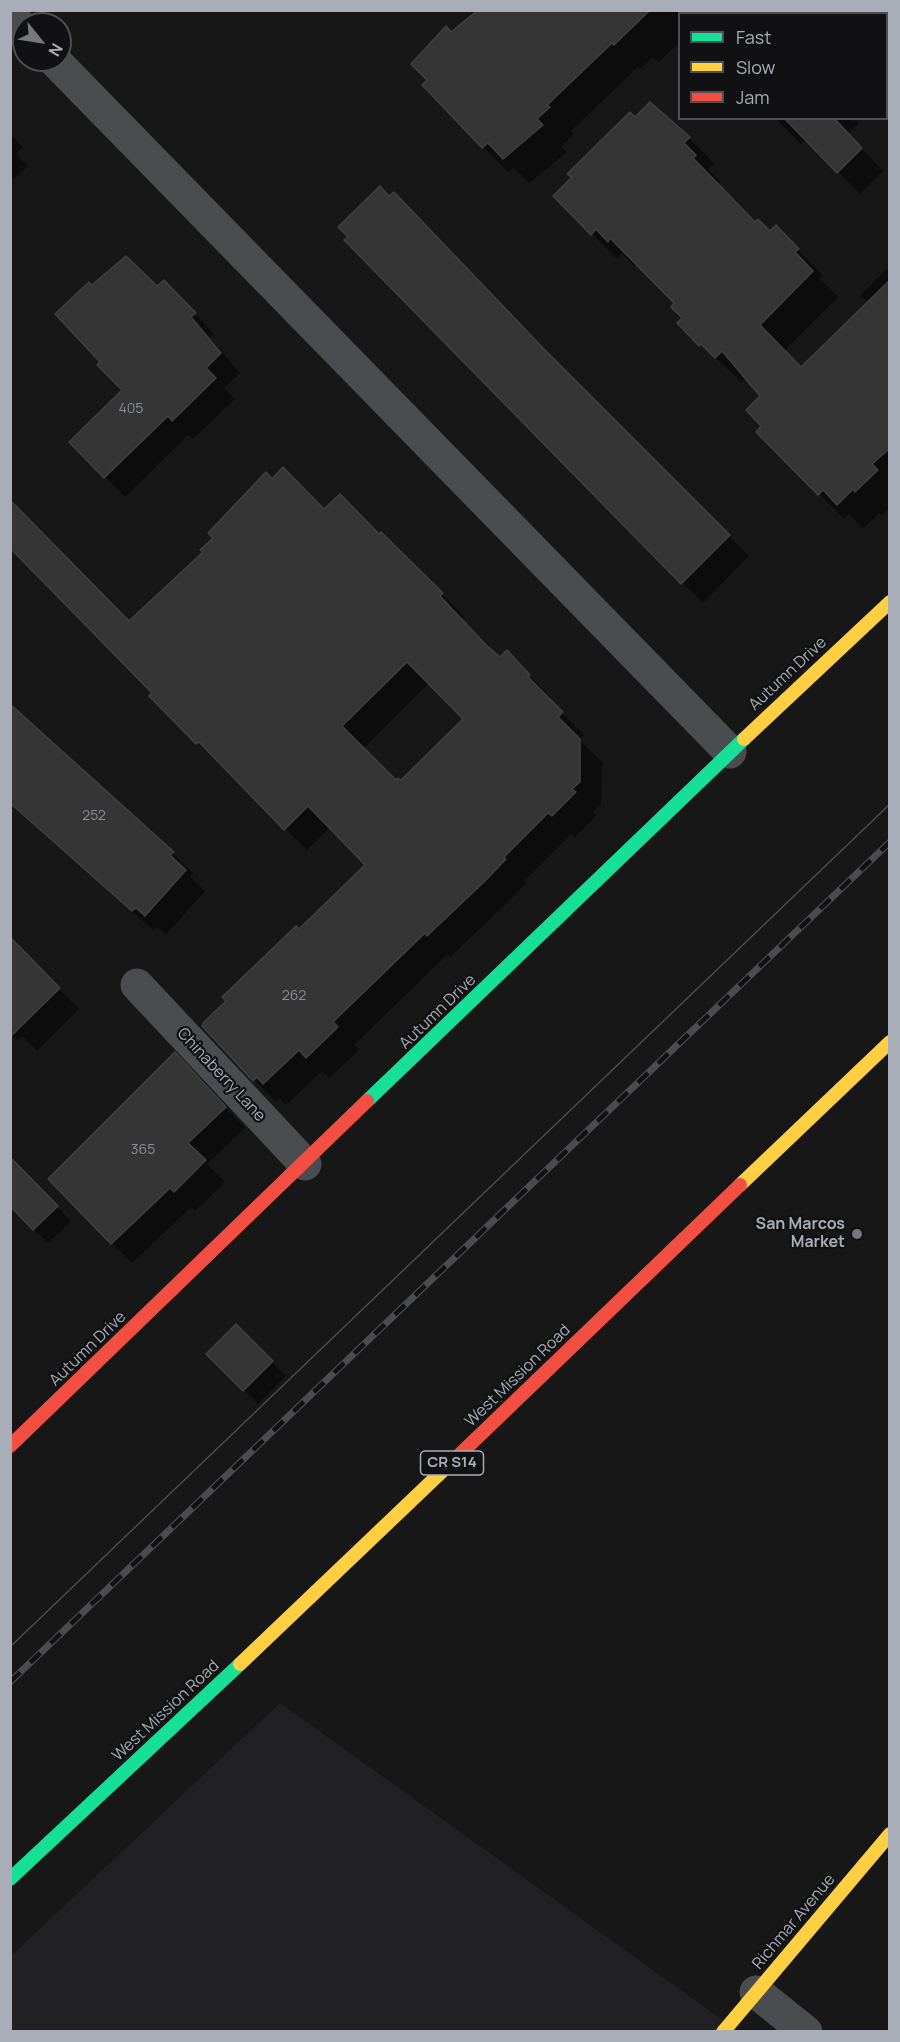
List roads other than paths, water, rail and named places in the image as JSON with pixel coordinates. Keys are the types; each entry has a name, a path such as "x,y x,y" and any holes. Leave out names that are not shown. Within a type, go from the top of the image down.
{"street":[{"path":"66,72 730,752"},
{"name":"Autumn Drive","path":"10,1446 730,752 890,602"},
{"name":"Chinaberry Lane","path":"137,985 305,1164"},
{"name":"West Mission Road","path":"10,1879 272,1634 890,1042"},
{"name":"Richmar Avenue","path":"723,2031 890,1834"},
{"path":"756,1992 807,2031"}],"tram line":[{"path":"10,1647 890,804"}],"railway":[{"path":"10,1682 890,842"}],"place":[{"name":"San Marcos Market","path":"857,1234"}]}
